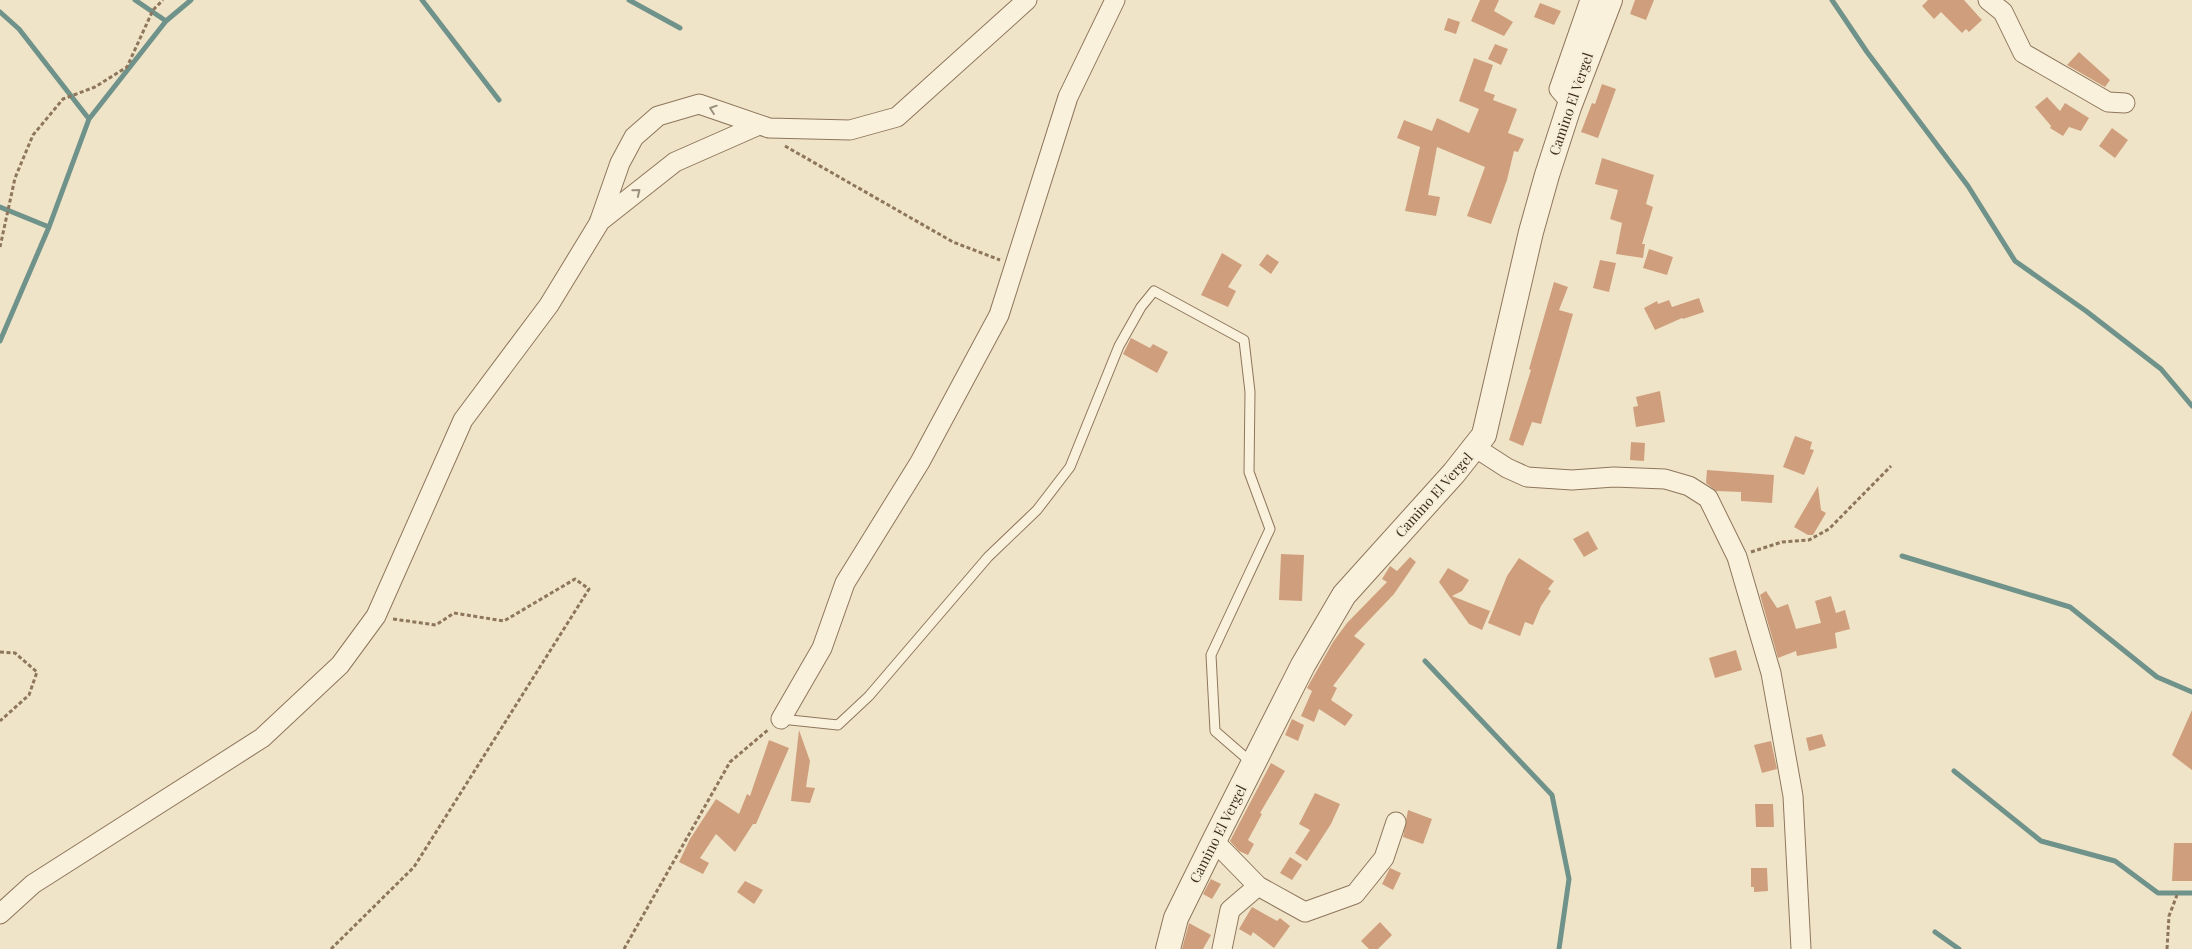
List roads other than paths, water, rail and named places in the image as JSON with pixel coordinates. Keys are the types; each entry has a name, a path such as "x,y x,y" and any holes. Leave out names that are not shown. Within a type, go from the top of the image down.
{"street":[{"path":"0,914 33,884 262,738 340,665 376,616 463,420 549,305 599,223 620,163 634,138 658,116 699,104 764,127 850,130 897,117 1027,0"},
{"path":"781,719 822,648 845,583 920,462 999,315 1068,98 1115,0"},
{"path":"1570,104 1559,89 1590,0"},
{"name":"Camino El Vergel","path":"1168,949 1176,918 1214,841 1303,664 1344,596 1476,448 1484,435 1490,419 1531,232 1570,104 1610,0"},
{"path":"1988,0 2003,12 2023,53 2108,102 2125,103"},
{"path":"599,223 675,162 764,127"},
{"path":"1476,448 1507,468 1527,477 1572,480 1614,477 1665,479 1689,486 1708,498 1737,557 1771,673 1793,796 1801,949"},
{"path":"1214,841 1258,886 1305,912 1355,894 1384,858 1396,822"},
{"path":"1222,949 1230,910 1258,886"}],"lane":[{"path":"781,719 838,725 869,696 988,557 1037,510 1070,467 1119,346 1141,307 1154,291 1244,340 1250,392 1249,472 1270,528 1210,655 1215,731 1253,764"}],"waterway":[{"path":"135,0 166,21"},
{"path":"0,341 49,227 89,119 166,21 191,0"},
{"path":"422,0 499,100"},
{"path":"629,0 680,28"},
{"path":"1832,0 1867,52 1968,186 2015,261 2086,311 2161,369 2192,406"},
{"path":"0,12 19,29 89,119"},
{"path":"0,207 49,227"},
{"path":"1902,556 2070,607 2157,677 2192,692"},
{"path":"1425,661 1552,795 1569,879 1559,949"},
{"path":"1954,771 2041,841 2115,861 2158,893 2192,893"},
{"path":"1935,932 1959,949"}]}
